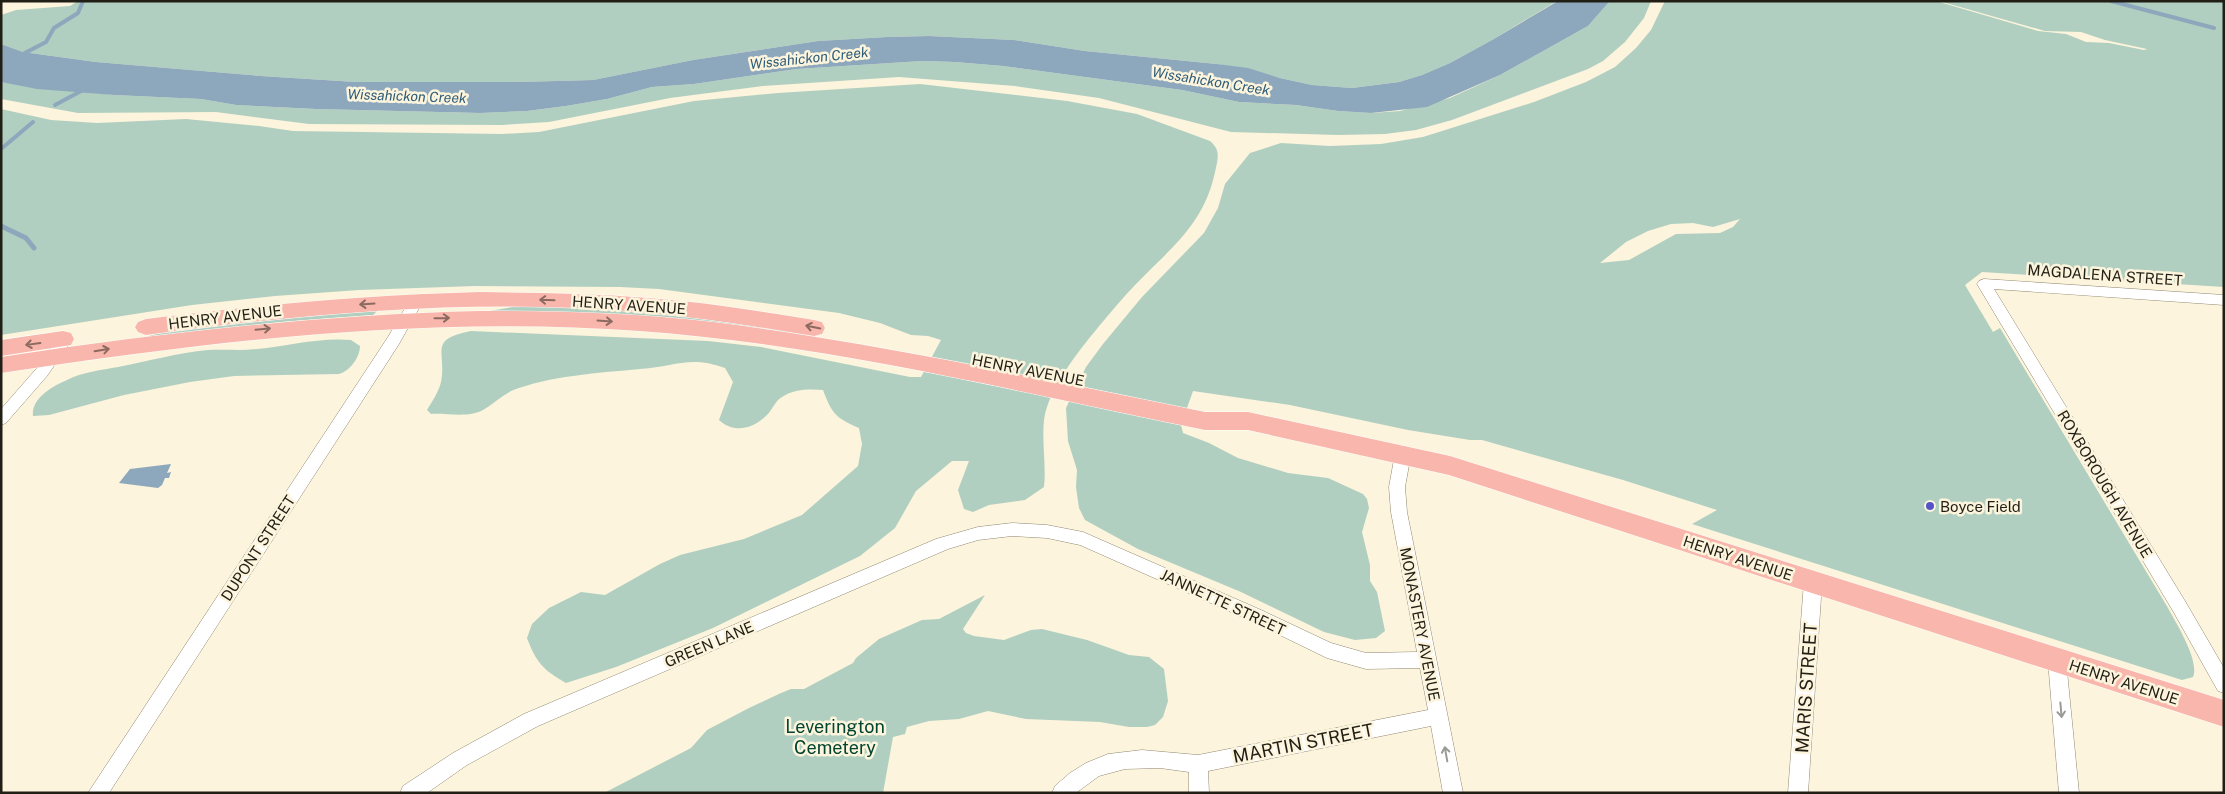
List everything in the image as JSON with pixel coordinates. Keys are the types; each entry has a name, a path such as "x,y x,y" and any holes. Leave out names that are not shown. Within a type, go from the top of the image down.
{"main road":[{"name":"HENRY AVENUE","path":"1,348 59,348 249,330 411,310 641,323 910,354 1403,454 1468,472 2224,714"},
{"name":"HENRY AVENUE","path":"1,366 59,348"}],"street":[{"name":"MAGDALENA STREET","path":"1984,284 2224,300"},
{"name":"ROXBOROUGH AVENUE","path":"1984,284 2179,606 2224,685"},
{"name":"DUPONT STREET","path":"98,793 411,310"},
{"path":"1,419 59,348"},
{"name":"MONASTERY AVENUE","path":"1403,454 1397,497 1426,660 1453,793"},
{"name":"JANNETTE STREET","path":"1021,529 1065,534 1083,539 1255,615 1328,650 1366,661 1426,660"},
{"name":"GREEN LANE","path":"410,793 460,759 531,720 961,537 989,530 1021,529"},
{"name":"MARIS STREET","path":"1798,793 1813,582"},
{"path":"2057,661 2069,793"},
{"name":"MARTIN STREET","path":"1062,793 1076,779 1089,770 1120,759 1162,759 1198,764 1438,716"},
{"path":"1198,764 1199,793"}],"green space":[{"path":"78,1 1557,1 1492,40 1450,63 1422,75 1399,82 1352,88 1312,85 1217,64 1085,51 1014,40 929,36 818,41 693,60 593,80 519,82 356,82 261,76 96,62 23,52 1,44 1,15 16,10 70,6"},
{"path":"1610,1 1651,1 1644,18 1625,42 1603,61 1588,69 1452,120 1416,130 1385,134 1338,135 1231,132 1099,98 1015,86 899,77 763,86 670,98 549,122 502,125 309,124 216,112 78,113 1,99 1,82 114,95 201,99 236,105 480,113 527,111 566,106 607,99 652,87 694,84 797,69 922,61 1003,66 1182,90 1239,102 1296,105 1338,111 1371,113 1400,111 1450,98 1500,75 1588,26"},
{"path":"1665,1 1936,1 2038,31 2066,34 2086,42 2109,43 2144,50 2147,49 2105,40 2081,32 2045,31 1939,1 2224,1 2224,287 1982,272 1965,285 1993,332 2000,328 2168,608 2190,652 2194,670 2193,677 2182,680 1692,524 1717,510 1623,480 1482,440 1470,440 1408,430 1290,405 1193,391 1181,425 1183,433 1209,443 1238,458 1288,473 1328,478 1363,494 1367,499 1369,508 1362,532 1370,565 1370,581 1377,592 1385,631 1376,638 1355,640 1324,632 1241,592 1138,549 1085,520 1079,508 1076,487 1077,470 1068,441 1066,408 1086,367 1103,344 1142,297 1204,233 1218,208 1225,184 1250,153 1281,143 1330,146 1381,144 1423,137 1534,102 1586,82 1615,67 1636,48 1651,30","holes":["1740,219 1733,227 1720,233 1676,234 1629,260 1600,263 1626,242 1648,231 1671,224 1693,223 1713,227"]},
{"path":"920,84 1067,101 1137,114 1210,141 1217,151 1217,163 1210,190 1194,221 1100,325 1063,374 1051,396 1045,415 1043,435 1044,487 1025,500 989,505 973,512 964,509 958,490 969,461 952,461 916,491 895,528 860,556 713,628 616,667 566,683 541,665 527,638 532,624 549,608 581,592 605,595 680,555 744,539 802,515 858,466 862,444 859,428 840,418 832,410 823,390 802,390 787,394 777,401 767,415 756,424 743,428 731,427 719,420 733,382 725,368 701,362 549,380 514,390 483,410 471,414 431,414 427,410 441,382 442,348 449,338 471,331 708,341 761,347 910,377 921,377 941,340 928,336 911,335 880,323 839,313 659,289 475,286 359,290 275,296 192,305 1,335 1,109 51,120 97,123 186,119 293,131 502,134 539,132 694,101 778,93"},
{"path":"524,305 677,314 792,332 790,334 484,312"},
{"path":"378,310 373,315 282,322 142,338 182,327"},
{"path":"351,340 360,346 360,350 350,367 339,374 234,376 190,382 124,395 49,415 33,416 33,410 39,398 50,389 73,377 86,373 197,351 251,350 316,341"},
{"name":"Leverington Cemetery","path":"985,595 963,629 966,633 974,636 1004,640 1031,630 1042,629 1087,640 1129,655 1149,657 1164,669 1168,701 1163,717 1155,725 1147,727 1129,727 1100,722 1026,719 988,711 959,719 929,721 907,727 905,734 893,737 883,793 604,793 691,748 707,730 749,708 791,689 804,689 853,663 856,658 879,639 922,620 939,619"}],"water":[{"name":"Wissahickon Creek","path":"1558,1 1610,1 1588,26 1500,75 1427,107 1371,113 1338,111 1296,105 1239,102 1182,90 1003,66 922,61 797,69 694,84 652,87 607,99 566,106 527,111 480,113 236,105 201,99 37,89 1,82 1,44 23,52 96,62 261,76 356,82 519,82 593,80 693,60 818,41 929,36 1014,40 1085,51 1217,64 1248,68 1312,85 1352,88 1399,82 1422,75 1450,63"},
{"path":"171,464 167,473 171,472 169,478 165,478 162,485 158,488 119,483 130,469"}],"waterway":[{"path":"21,55 46,42 54,28 78,13 83,1"},
{"path":"2111,1 2214,28"},
{"path":"55,105 83,90"},
{"path":"1,149 33,122"},
{"path":"1,226 26,238 34,248"}],"place":[{"name":"Boyce Field","path":"1930,506"}]}
